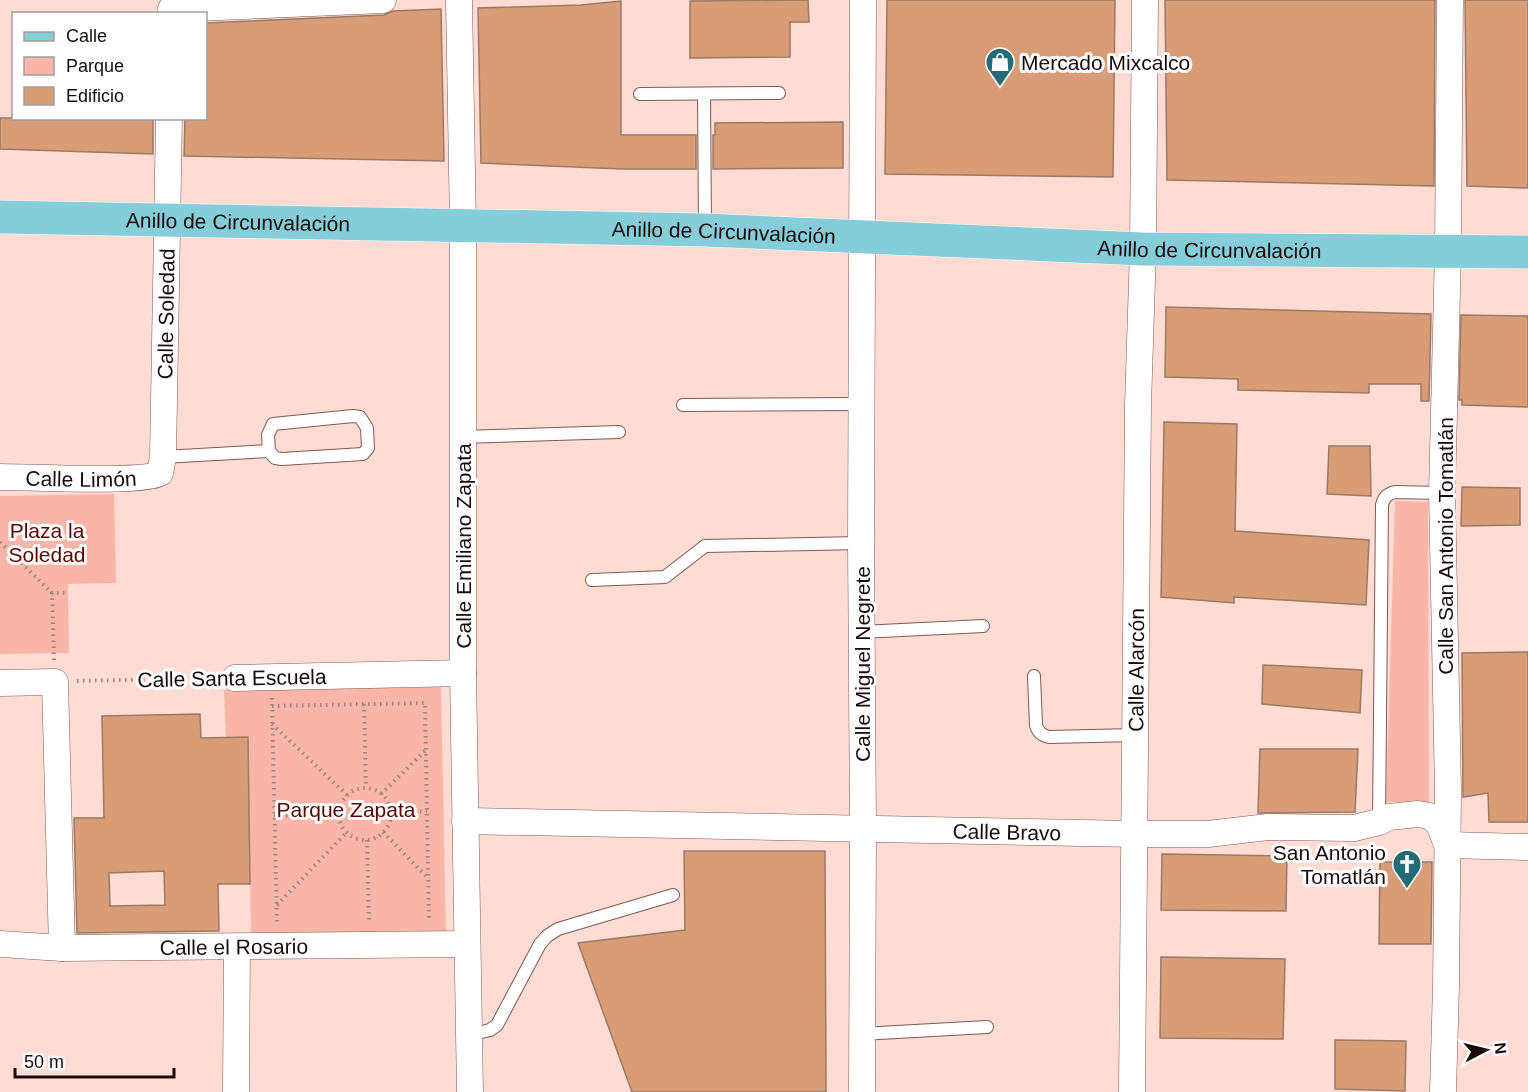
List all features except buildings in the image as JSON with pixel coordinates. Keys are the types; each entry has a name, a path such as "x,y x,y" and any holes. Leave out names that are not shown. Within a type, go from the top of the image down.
{"main road":[{"name":"Anillo de Circunvalación","path":"0,217 705,230 1143,249 1528,252"}],"street":[{"path":"171,8 383,0"},
{"name":"Calle Emiliano Zapata","path":"459,0 463,227 465,821 470,1092"},
{"name":"Calle Miguel Negrete","path":"862,1092 863,0"},
{"name":"Calle Alarcón","path":"1132,1092 1138,405 1143,249 1145,0"},
{"name":"Calle San Antonio Tomatlán","path":"1443,1092 1448,780 1442,493 1448,250 1450,0"},
{"name":"Calle Soledad","path":"161,465 169,120"},
{"name":"Calle Limón","path":"0,477 128,478 155,476 161,465"},
{"name":"Calle Santa Escuela","path":"235,678 464,673"},
{"path":"0,683 55,682 62,948"},
{"name":"Calle Bravo","path":"465,821 863,830 1209,834 1268,827 1354,828 1402,814 1418,814 1430,816 1439,824 1447,845"},
{"path":"1447,845 1528,846"},
{"name":"Calle el Rosario","path":"0,944 62,948 467,944"},
{"path":"236,1092 237,947"}],"lane":[{"path":"640,94 779,93"},
{"path":"704,94 705,230"},
{"path":"683,405 862,404"},
{"path":"353,416 360,417 367,428 368,448 363,454 282,459 275,458 269,451 269,429 273,424 279,422 353,416"},
{"path":"462,437 619,432"},
{"path":"161,465 269,451"},
{"path":"1379,822 1382,505 1384,498 1395,492 1442,493"},
{"path":"592,580 665,577 701,548 709,546 861,543"},
{"path":"861,632 983,626"},
{"path":"1034,676 1036,725 1042,735 1049,737 1135,735"},
{"path":"469,1035 490,1030 497,1025 540,944 547,936 558,929 673,895"},
{"path":"861,1034 987,1027"}],"path":[{"path":"0,542 52,593 55,682"},
{"path":"52,593 68,592"},
{"path":"271,677 277,927 288,927"},
{"name":"Calle Santa Escuela","path":"55,682 235,678"},
{"path":"272,706 425,703 429,924 419,924"},
{"path":"364,704 366,788"},
{"path":"272,724 347,795"},
{"path":"381,794 426,750"},
{"path":"366,788 381,794 389,805 390,812 383,832 367,840 352,837 340,820 339,814 347,795 366,788"},
{"path":"390,812 427,811"},
{"path":"274,816 339,814"},
{"path":"276,906 347,832"},
{"path":"383,832 429,878"},
{"path":"367,840 369,925 379,925"}],"green space":[{"name":"Plaza la Soledad","path":"114,494 116,583 68,584 69,653 0,654 0,496"},
{"path":"1395,501 1428,502 1429,802 1386,802"},
{"name":"Parque Zapata","path":"441,687 446,934 251,937 248,737 226,737 224,690"}],"place":[{"name":"Mercado Mixcalco","path":"1000,88"},
{"name":"San Antonio Tomatlán","path":"1407,890"}]}
